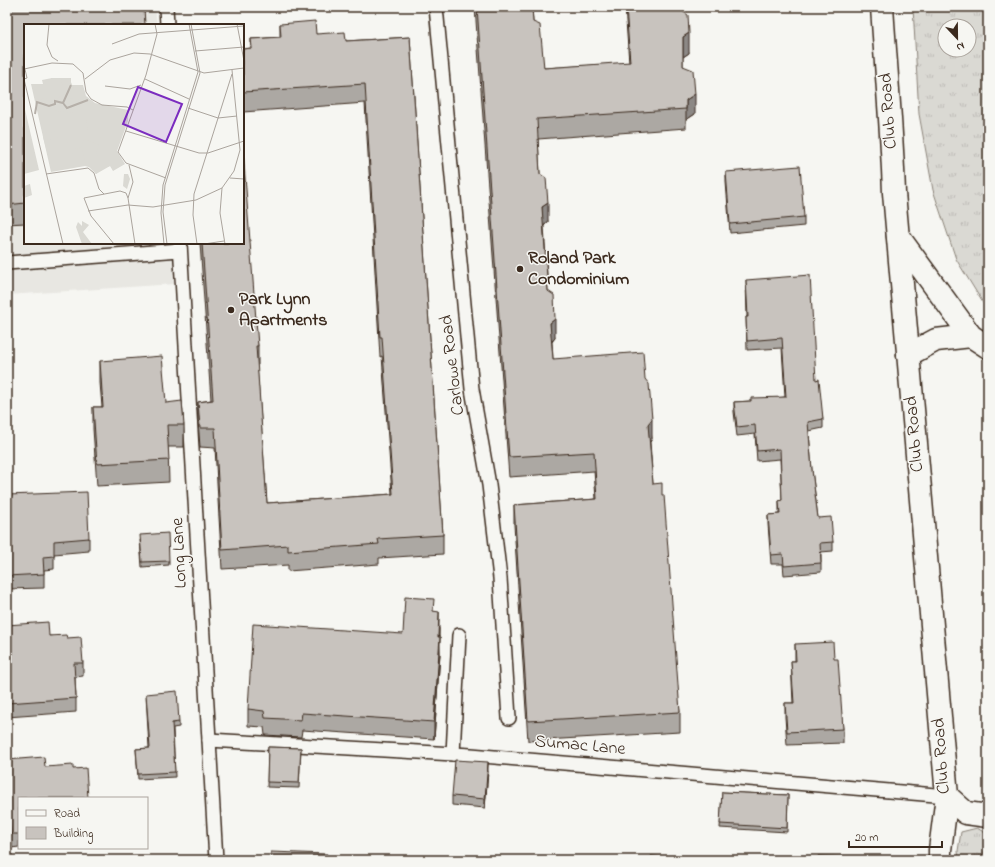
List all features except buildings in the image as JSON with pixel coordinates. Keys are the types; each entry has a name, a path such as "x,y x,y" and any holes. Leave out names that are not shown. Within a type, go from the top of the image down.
{"street":[{"name":"Club Road","path":"882,7 888,106 892,134 894,193 947,796 940,860"},
{"path":"898,236 980,342"},
{"path":"908,355 936,340 980,342"},
{"path":"947,796 966,813 988,816"}],"lane":[{"path":"166,7 167,24"},
{"name":"Carlowe Road","path":"436,7 472,389 489,485 500,578 509,718"},
{"path":"7,263 180,247"},
{"name":"Long Lane","path":"180,247 216,860"},
{"path":"453,754 459,635"},
{"name":"Sumac Lane","path":"209,740 453,754 947,796"}],"shaded area":[{"path":"51,7 155,7 157,24 24,24 24,244 172,244 175,284 7,295 7,10"}],"green space":[{"path":"913,7 988,7 988,311 956,259 933,190 919,114"},
{"path":"977,828 987,834 988,842 981,859 959,860 958,851 961,832"}],"place":[{"name":"Roland Park Condominium","path":"520,269"},
{"name":"Park Lynn Apartments","path":"231,310"}]}
